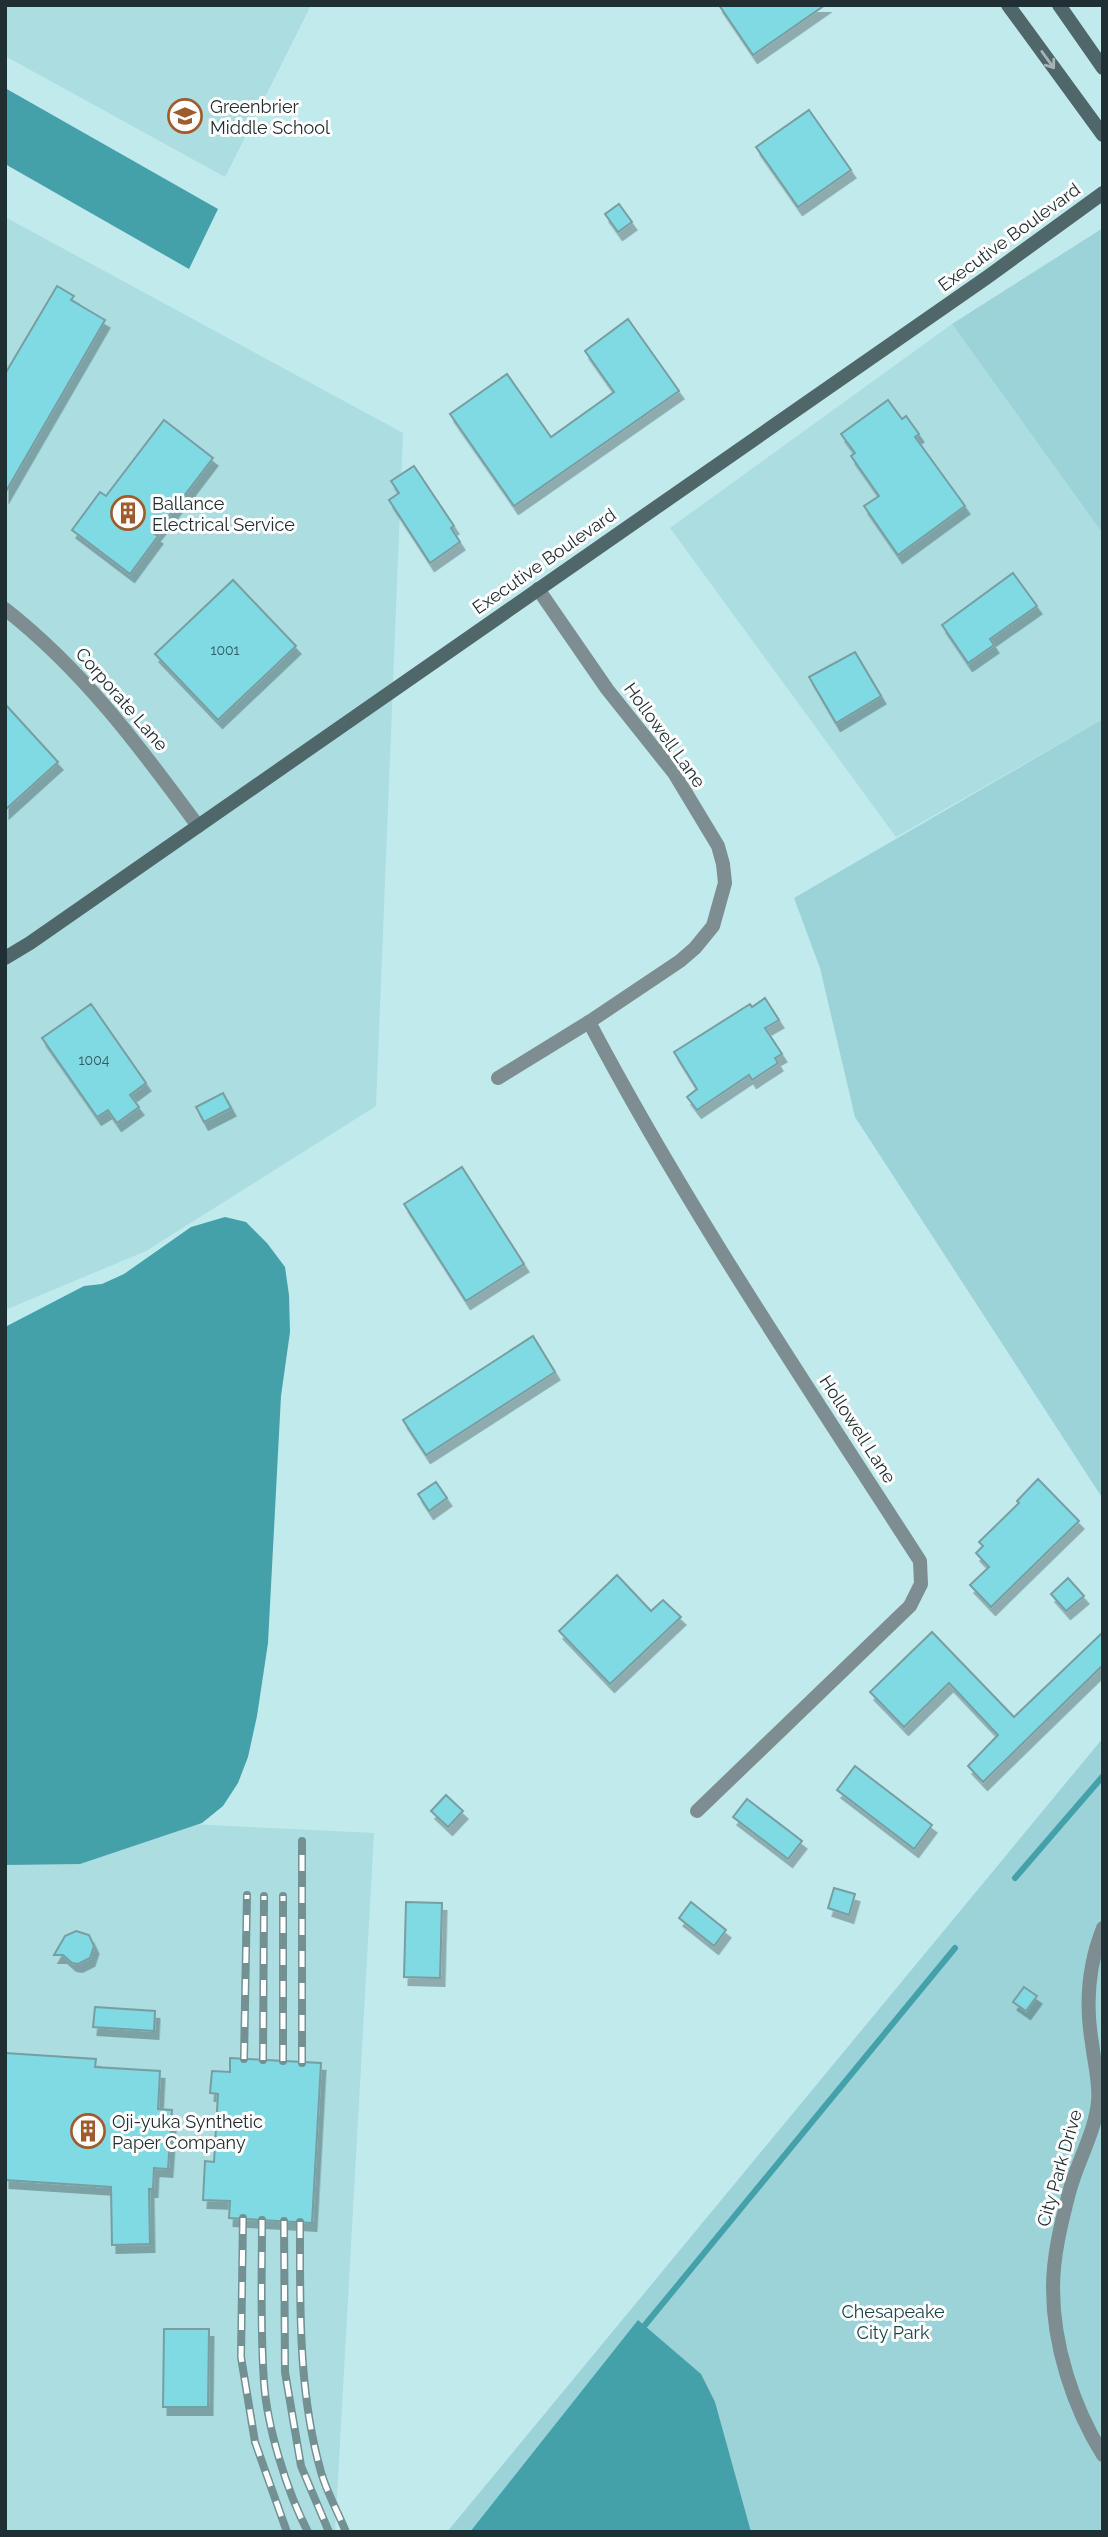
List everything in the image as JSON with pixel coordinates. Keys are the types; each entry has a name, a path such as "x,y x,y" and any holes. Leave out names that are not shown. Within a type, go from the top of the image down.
{"street":[{"path":"1008,5 1103,135"},
{"path":"1059,5 1103,68"},
{"name":"Executive Boulevard","path":"5,958 986,278 1103,193"},
{"name":"Hollowell Lane","path":"498,1078 589,1022 680,961 713,926 725,883 718,846 674,774 607,689 538,589"},
{"name":"Corporate Lane","path":"5,609 73,668 130,733 198,826"},
{"name":"Hollowell Lane","path":"589,1022 624,1089 759,1310 920,1561 921,1584 910,1606 697,1811"},
{"name":"City Park Drive","path":"1103,1928 1093,1956 1087,1994 1098,2100 1096,2117 1069,2191 1059,2235 1053,2285 1055,2319 1071,2387 1103,2455"}],"shaded area":[{"name":"Greenbrier Middle School","path":"5,5 311,5 225,177 5,56"},
{"path":"5,88 218,209 189,269 5,164"},
{"path":"5,217 403,433 376,1106 146,1251 5,1310"},
{"path":"952,324 1103,534 1103,719 896,837 670,528"},
{"path":"225,1217 246,1222 267,1243 285,1267 289,1295 290,1332 281,1396 268,1643 248,1757 238,1783 223,1806 202,1823 80,1864 5,1865 5,1327 84,1286 102,1284 124,1274 191,1227"},
{"path":"5,1815 374,1833 335,2532 5,2532"},
{"path":"638,2320 701,2374 715,2402 751,2532 470,2532"}],"green space":[{"path":"1103,228 1103,534 952,324"},
{"path":"1103,719 1103,1499 855,1117 820,968 794,898"},
{"name":"Chesapeake City Park","path":"1103,1738 1103,2532 447,2532"}],"building":[{"path":"719,5 825,5 753,55"},
{"path":"809,110 851,170 798,207 756,147"},
{"path":"619,204 632,222 618,232 605,214"},
{"path":"57,286 74,296 71,300 105,320 5,493 5,374"},
{"path":"628,319 679,391 514,506 450,414 507,374 551,437 614,392 585,351"},
{"path":"888,400 902,419 906,416 919,434 915,437 965,506 898,555 864,506 879,496 851,456 855,453 841,434"},
{"name":"Ballance Electrical Service","path":"164,420 213,458 155,534 158,536 130,574 72,530 100,492 106,496"},
{"path":"414,466 454,526 451,528 460,542 430,563 389,500 399,493 391,481"},
{"path":"1013,573 1037,606 990,639 994,645 968,663 942,625"},
{"path":"233,580 296,646 218,720 155,654"},
{"path":"855,652 881,696 836,723 809,677"},
{"path":"5,704 58,762 5,810"},
{"path":"765,998 779,1020 765,1028 782,1054 775,1058 778,1063 752,1080 749,1075 697,1110 687,1097 697,1089 674,1052 750,1004 752,1007"},
{"path":"91,1004 146,1083 130,1095 139,1107 117,1123 108,1110 97,1117 42,1038"},
{"path":"223,1093 231,1108 204,1122 196,1107"},
{"path":"462,1167 524,1264 466,1301 404,1204"},
{"path":"533,1336 555,1372 426,1455 403,1420"},
{"path":"1038,1479 1079,1521 991,1607 970,1585 989,1567 976,1553 983,1546 979,1542 1019,1503 1017,1501"},
{"path":"436,1482 447,1498 429,1511 418,1494"},
{"path":"617,1575 651,1611 663,1600 681,1617 610,1684 559,1631"},
{"path":"1068,1578 1084,1596 1066,1611 1051,1594"},
{"path":"932,1632 1014,1717 1103,1632 1103,1665 983,1782 968,1766 998,1735 949,1683 904,1727 870,1692"},
{"path":"855,1766 932,1825 914,1849 837,1790"},
{"path":"446,1795 463,1811 448,1827 431,1811"},
{"path":"747,1799 802,1841 788,1859 733,1817"},
{"path":"834,1888 855,1894 849,1915 828,1908"},
{"path":"406,1902 442,1903 440,1978 404,1977"},
{"path":"691,1902 726,1930 714,1946 679,1918"},
{"path":"76,1931 89,1935 94,1946 90,1958 78,1964 72,1963 63,1955 54,1955 65,1936"},
{"path":"1024,1987 1037,1996 1026,2011 1013,2002"},
{"path":"95,2007 155,2011 154,2031 93,2027"},
{"path":"5,2053 96,2059 95,2067 160,2071 158,2109 172,2110 168,2169 154,2168 153,2189 149,2189 150,2244 112,2245 111,2187 5,2180"},
{"path":"230,2058 321,2063 312,2223 229,2218 230,2201 203,2200 205,2161 214,2162 218,2094 210,2093 212,2071 230,2072"},
{"path":"164,2329 209,2329 208,2407 163,2407"}],"waterway":[{"path":"1015,1878 1103,1776"},
{"path":"645,2325 955,1948"}],"railway":[{"path":"302,1841 302,2063"},
{"path":"244,2059 247,1895"},
{"path":"263,2060 264,1896"},
{"path":"283,1896 283,2061"},
{"path":"243,2218 241,2357 255,2442 287,2532"},
{"path":"262,2220 262,2342 266,2400 279,2459 308,2532"},
{"path":"284,2221 285,2372 301,2466 329,2532"},
{"path":"300,2222 302,2348 308,2411 321,2472 346,2532"}],"place":[{"name":"Greenbrier Middle School","path":"185,116"},
{"name":"Ballance Electrical Service","path":"128,513"},
{"name":"Oji-yuka Synthetic Paper Company","path":"88,2131"}]}
